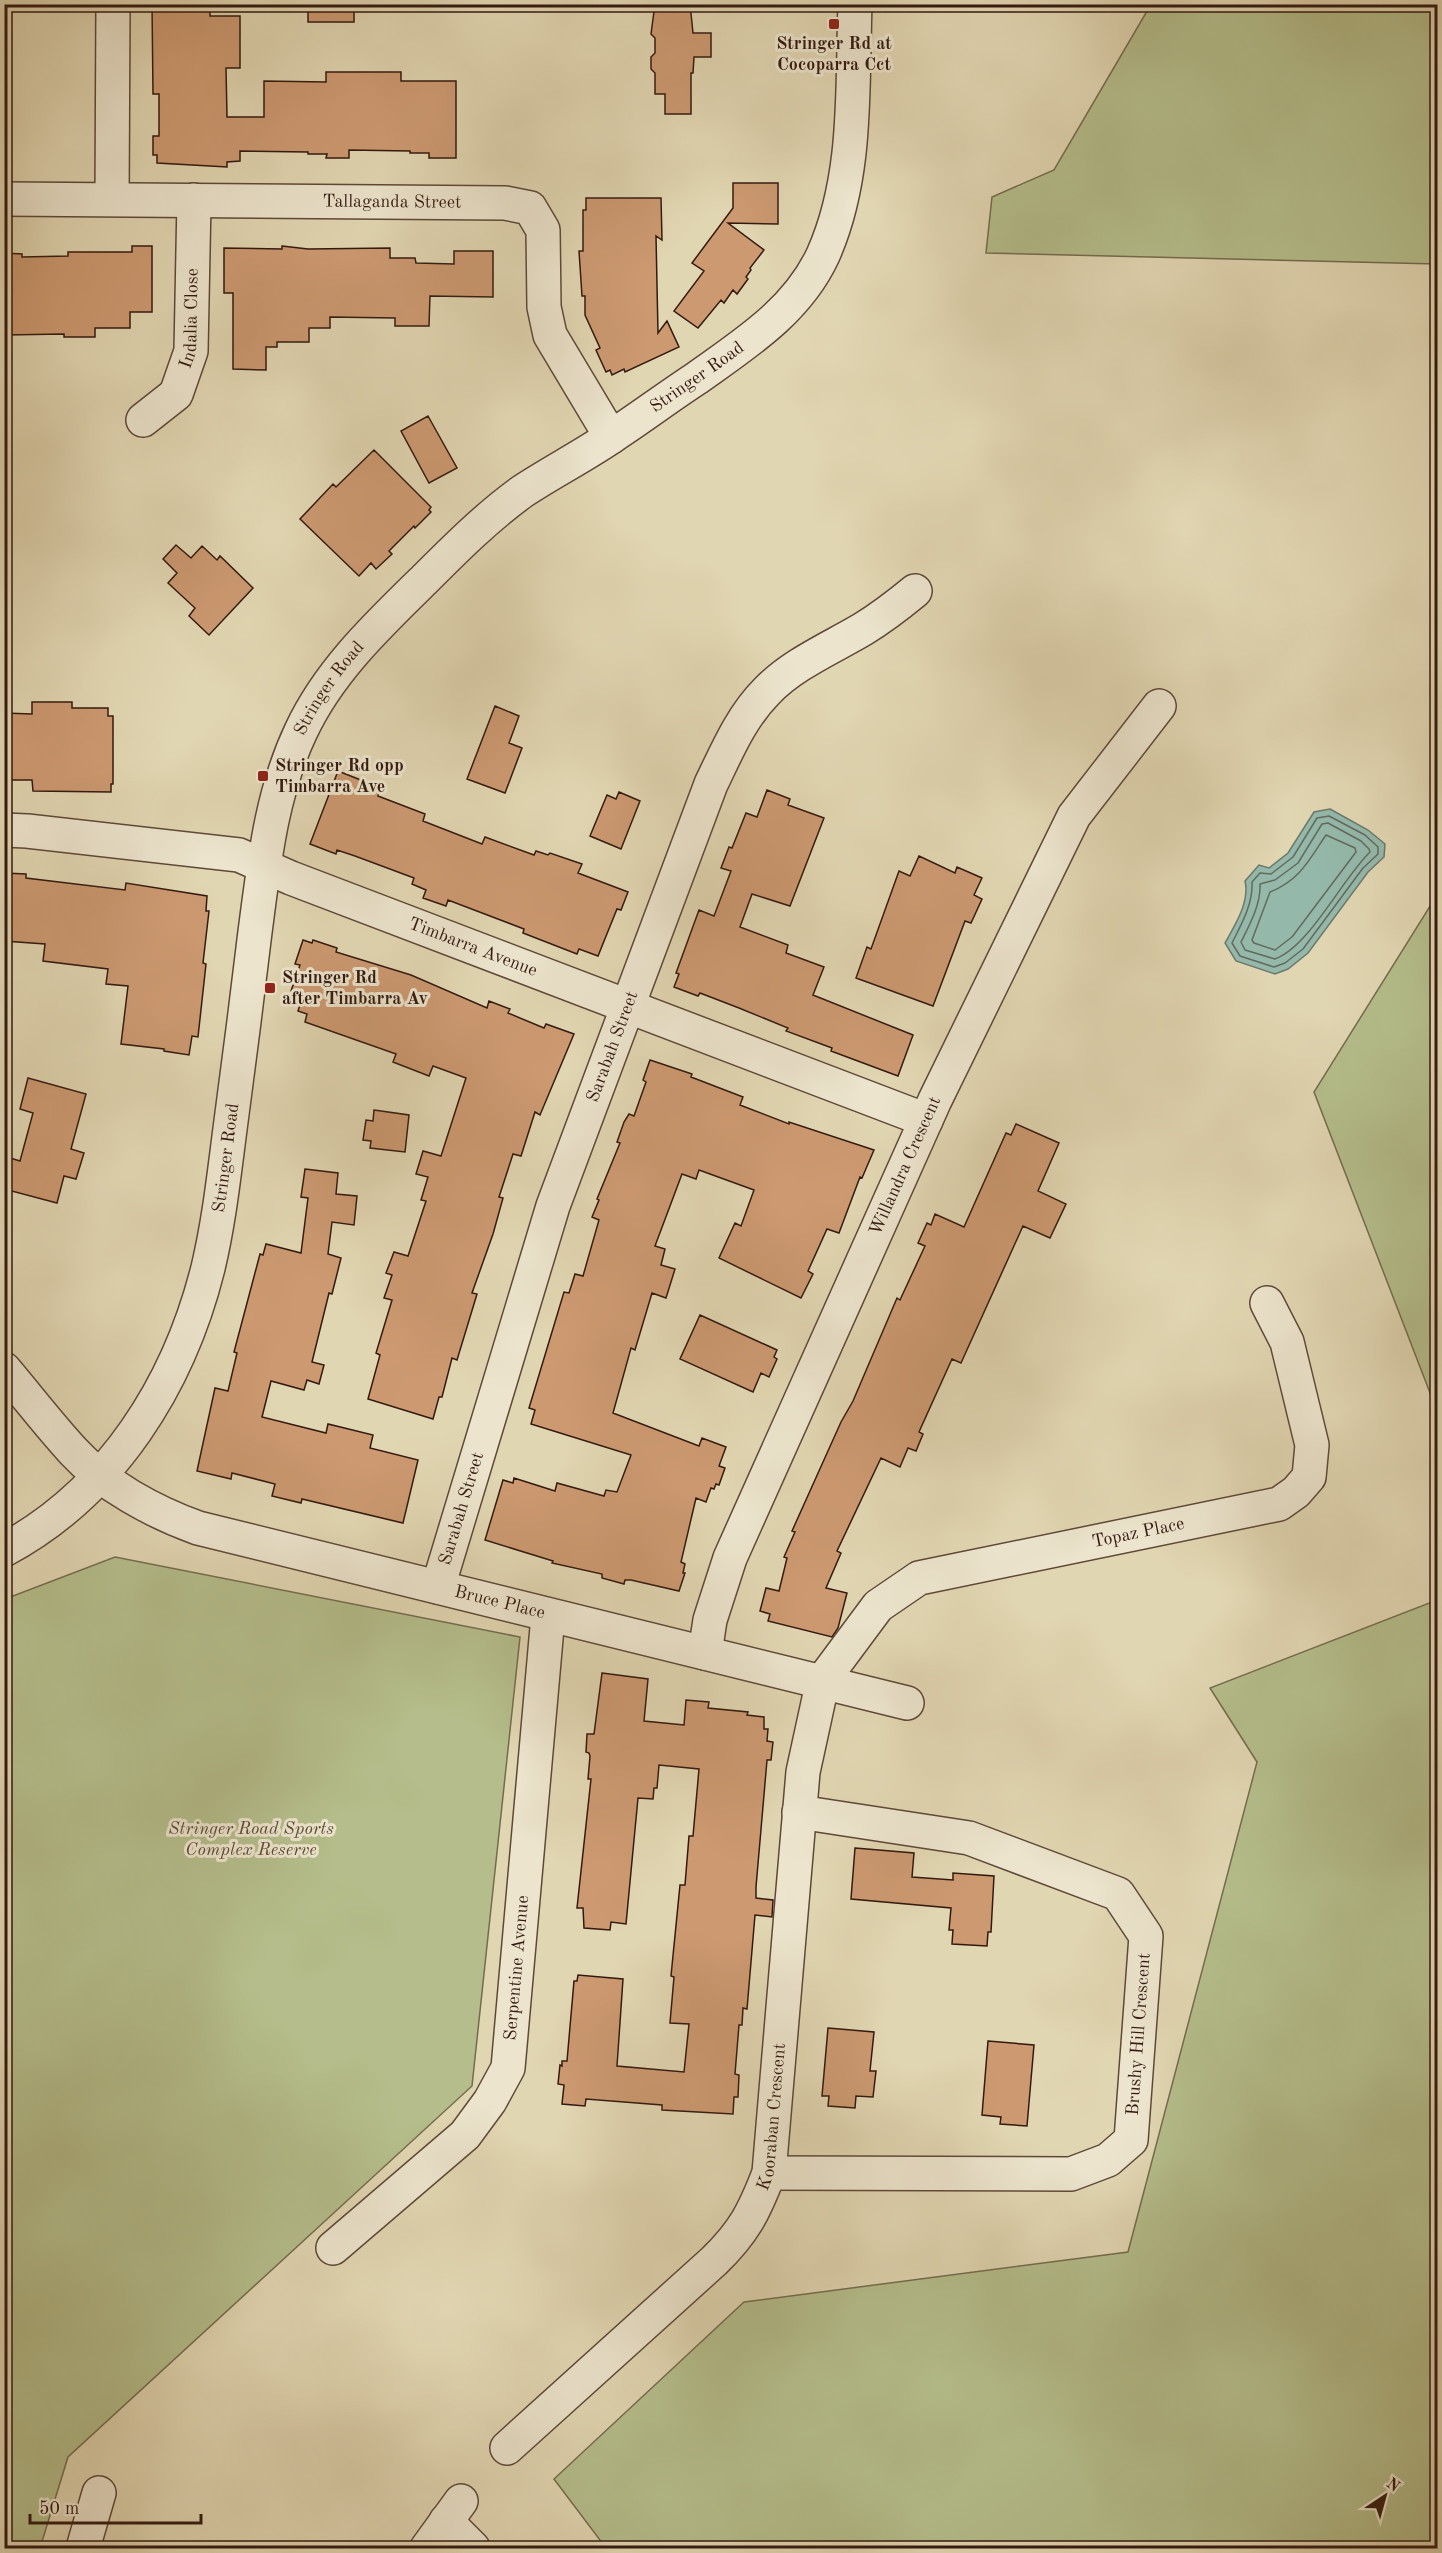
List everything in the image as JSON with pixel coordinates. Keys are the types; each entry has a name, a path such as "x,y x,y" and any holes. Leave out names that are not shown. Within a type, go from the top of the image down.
{"street":[{"path":"112,200 113,4"},
{"name":"Stringer Road","path":"4,1550 68,1506 102,1475 133,1437 171,1373 195,1312 217,1226 264,866 278,792 300,733 333,676 405,599 495,513 526,490 611,437 749,341 784,312 811,277 835,225 848,170 855,4"},
{"name":"Tallaganda Street","path":"4,199 506,203 530,208 543,230 544,307 550,335 611,437"},
{"name":"Indalia Close","path":"143,420 176,394 191,351 194,200"},
{"name":"Sarabah Street","path":"438,1587 553,1206 711,784 746,716 768,690 792,671 864,628 915,591"},
{"name":"Willandra Crescent","path":"705,1653 711,1620 730,1558 926,1120 997,969 1074,816 1158,706"},
{"name":"Timbarra Avenue","path":"4,830 239,855 628,1008 926,1120"},
{"name":"Topaz Place","path":"823,1680 878,1606 919,1578 1279,1504 1296,1492 1309,1477 1312,1445 1287,1342 1267,1304"},
{"name":"Bruce Place","path":"4,1369 74,1453 149,1508 198,1528 548,1616 823,1680 907,1703"},
{"name":"Serpentine Avenue","path":"333,2248 465,2135 490,2101 508,2068 548,1616"},
{"name":"Kooraban Crescent","path":"507,2448 736,2240 754,2212 769,2173 803,1772 823,1680"},
{"name":"Brushy Hill Crescent","path":"769,2173 1071,2174 1108,2160 1131,2140 1146,1936 1118,1894 969,1838 799,1812"},
{"path":"83,2548 99,2493"},
{"path":"427,2548 453,2511 473,2548"}],"green space":[{"path":"1437,5 1437,264 986,253 992,197 1054,170 1150,6"},
{"path":"1438,895 1437,1411 1314,1092"},
{"name":"Stringer Road Sports Complex Reserve","path":"115,1557 520,1637 472,2086 68,2457 40,2548 5,2548 5,1599"},
{"path":"1437,1600 1437,2548 606,2548 554,2479 744,2302 1128,2252 1257,1762 1210,1688"}],"water":[{"path":"1330,809 1368,830 1385,844 1384,857 1368,872 1308,953 1288,969 1275,974 1236,961 1225,943 1244,905 1245,881 1259,865 1269,868 1288,853 1314,812"}],"building":[{"path":"152,4 210,4 210,16 240,16 240,68 226,68 227,117 264,117 264,81 326,82 326,72 401,72 401,81 456,81 456,158 429,158 429,153 410,153 410,151 349,150 349,158 326,158 327,154 308,154 308,152 240,151 240,161 227,162 227,167 157,163 157,155 153,155 153,136 159,136 159,94 153,94"},
{"path":"308,4 354,4 354,22 308,22"},
{"path":"655,4 690,4 693,33 711,33 711,57 694,57 693,73 691,73 691,114 665,114 665,94 655,94 655,73 651,69 651,57 655,53 655,38 651,34"},
{"path":"733,183 778,183 778,224 728,223 764,250 750,268 746,277 748,279 737,294 733,290 724,303 721,300 698,328 674,311 704,271 692,263 733,208"},
{"path":"586,198 661,198 662,240 656,236 658,333 667,321 679,347 625,372 624,369 612,375 610,370 606,372 596,350 600,348 585,315 585,296 582,296 579,251 583,251 583,210 586,210"},
{"path":"132,246 152,246 152,312 130,312 130,328 95,328 95,337 64,337 64,334 4,335 4,253 22,254 22,257 68,256 68,252 132,252"},
{"path":"282,246 308,249 390,248 390,258 415,258 416,263 454,264 454,251 493,251 493,297 430,296 429,326 395,326 395,318 330,317 330,328 309,328 309,342 277,342 277,347 266,347 266,370 233,369 233,293 224,293 224,248 282,249"},
{"path":"428,416 457,468 429,483 401,431"},
{"path":"374,450 431,507 429,510 431,512 389,551 392,554 376,569 371,563 359,576 300,519 333,484 336,487"},
{"path":"176,545 191,558 202,546 217,560 220,556 253,588 209,635 189,616 195,608 168,583 177,573 163,559"},
{"path":"32,702 72,702 72,708 108,708 108,716 113,716 111,792 33,791 32,780 4,780 4,713 32,714"},
{"path":"495,706 519,716 509,743 522,748 505,793 467,779"},
{"path":"338,771 381,788 378,796 425,814 423,821 482,844 485,837 534,855 536,851 548,855 550,853 582,864 578,873 628,892 621,910 617,909 598,956 579,949 577,954 523,933 524,929 448,900 446,906 423,898 426,890 412,884 414,878 337,850 336,854 310,844"},
{"path":"767,790 790,799 788,805 824,818 790,906 752,894 740,927 788,945 786,953 824,967 813,995 913,1035 898,1076 831,1051 832,1048 786,1031 788,1028 739,1008 700,993 698,996 674,987 679,974 676,973 699,910 714,916 731,871 721,868 729,847 732,848 746,813 757,817"},
{"path":"619,792 640,801 621,849 590,836 607,795 616,799"},
{"path":"919,856 955,873 957,867 982,878 974,895 982,899 971,923 965,921 933,1006 856,978 867,947 871,949 899,871 910,876"},
{"path":"4,873 26,874 26,878 125,890 126,883 207,896 206,911 209,911 203,963 206,964 198,1037 192,1036 189,1055 164,1051 164,1049 121,1044 128,986 106,984 108,969 43,961 45,944 4,941"},
{"path":"303,940 312,943 313,940 337,948 336,952 411,975 487,1008 489,1001 510,1009 508,1013 544,1028 546,1024 574,1034 540,1115 535,1112 521,1156 513,1154 499,1197 503,1198 493,1234 472,1293 477,1294 457,1360 452,1358 442,1397 439,1397 433,1419 368,1399 380,1355 376,1353 392,1300 384,1298 392,1275 386,1273 394,1252 408,1256 426,1201 421,1200 428,1177 416,1174 423,1151 441,1156 466,1078 433,1066 429,1076 393,1062 396,1054 305,1022 307,1014 298,1011 303,995 291,991 300,965 295,964"},
{"path":"650,1060 692,1074 691,1077 743,1097 740,1105 789,1124 789,1122 874,1150 862,1178 860,1177 839,1233 827,1229 808,1271 813,1274 801,1298 719,1258 735,1223 741,1226 754,1190 699,1170 696,1179 682,1174 655,1246 665,1249 661,1265 675,1269 666,1298 652,1293 635,1350 631,1348 613,1413 699,1446 702,1438 726,1447 719,1466 725,1468 719,1485 716,1484 714,1489 711,1488 706,1502 696,1498 681,1562 685,1564 683,1573 685,1573 679,1591 631,1580 625,1580 624,1584 602,1578 602,1574 552,1563 553,1561 485,1540 503,1480 513,1483 514,1478 555,1491 557,1483 604,1496 606,1490 617,1492 631,1455 531,1424 535,1410 529,1408 564,1292 569,1293 575,1274 583,1276 599,1220 592,1217 599,1200 597,1199 620,1143 617,1142 624,1122 629,1114 634,1116 646,1082 643,1080"},
{"path":"28,1078 86,1094 71,1149 84,1153 76,1179 64,1176 57,1203 4,1189 4,1156 20,1161 33,1113 20,1109"},
{"path":"374,1110 409,1115 405,1152 370,1148 371,1141 363,1140 366,1120 373,1121"},
{"path":"1016,1124 1059,1143 1038,1191 1066,1204 1050,1238 1023,1226 961,1363 952,1359 919,1432 923,1434 916,1451 908,1448 900,1467 881,1458 837,1551 841,1553 826,1588 847,1593 838,1628 832,1637 768,1621 770,1614 760,1611 766,1588 779,1591 787,1558 784,1557 795,1532 792,1531 841,1422 853,1401 897,1298 900,1300 925,1246 918,1243 927,1223 931,1225 935,1214 964,1227 1006,1133 1011,1135"},
{"path":"305,1169 338,1173 336,1194 357,1196 354,1225 332,1222 328,1254 341,1258 332,1294 329,1293 312,1362 324,1365 319,1384 307,1380 304,1390 271,1381 262,1417 326,1433 328,1424 373,1435 370,1448 418,1460 403,1523 302,1499 301,1503 272,1496 275,1484 232,1473 231,1479 197,1471 215,1388 228,1391 237,1353 234,1352 260,1254 263,1255 266,1244 301,1253 308,1198 301,1197"},
{"path":"700,1315 777,1350 774,1357 777,1359 769,1377 761,1373 753,1392 680,1359"},
{"path":"602,1673 648,1679 644,1721 684,1725 686,1700 709,1702 708,1708 748,1712 747,1715 764,1717 764,1729 768,1729 767,1741 773,1742 771,1760 767,1760 756,1887 756,1898 773,1900 772,1917 755,1915 747,2009 743,2008 742,2025 739,2025 735,2074 739,2075 738,2097 734,2097 733,2114 662,2110 662,2105 586,2099 585,2106 562,2104 564,2085 558,2084 560,2065 562,2066 562,2061 567,2061 574,1981 577,1981 578,1975 623,1979 617,2066 684,2072 689,2024 670,2023 674,1977 671,1976 680,1885 685,1885 689,1836 693,1836 699,1769 659,1765 657,1788 654,1788 653,1799 638,1798 626,1924 611,1922 610,1930 584,1928 583,1908 577,1908 591,1779 588,1779 590,1756 586,1752 587,1734 594,1734"},
{"path":"855,1848 914,1853 912,1877 953,1880 953,1873 994,1876 991,1932 988,1932 987,1946 952,1944 953,1930 949,1930 951,1908 851,1899"},
{"path":"828,2028 874,2032 870,2071 876,2071 873,2097 856,2096 855,2108 828,2106 829,2096 822,2096"},
{"path":"988,2041 1034,2045 1027,2126 1000,2124 1001,2117 982,2115"}],"place":[{"name":"Stringer Rd at Cocoparra Cct","path":"834,24"},
{"name":"Stringer Rd opp Timbarra Ave","path":"263,776"},
{"name":"Stringer Rd after Timbarra Av","path":"270,988"}]}
